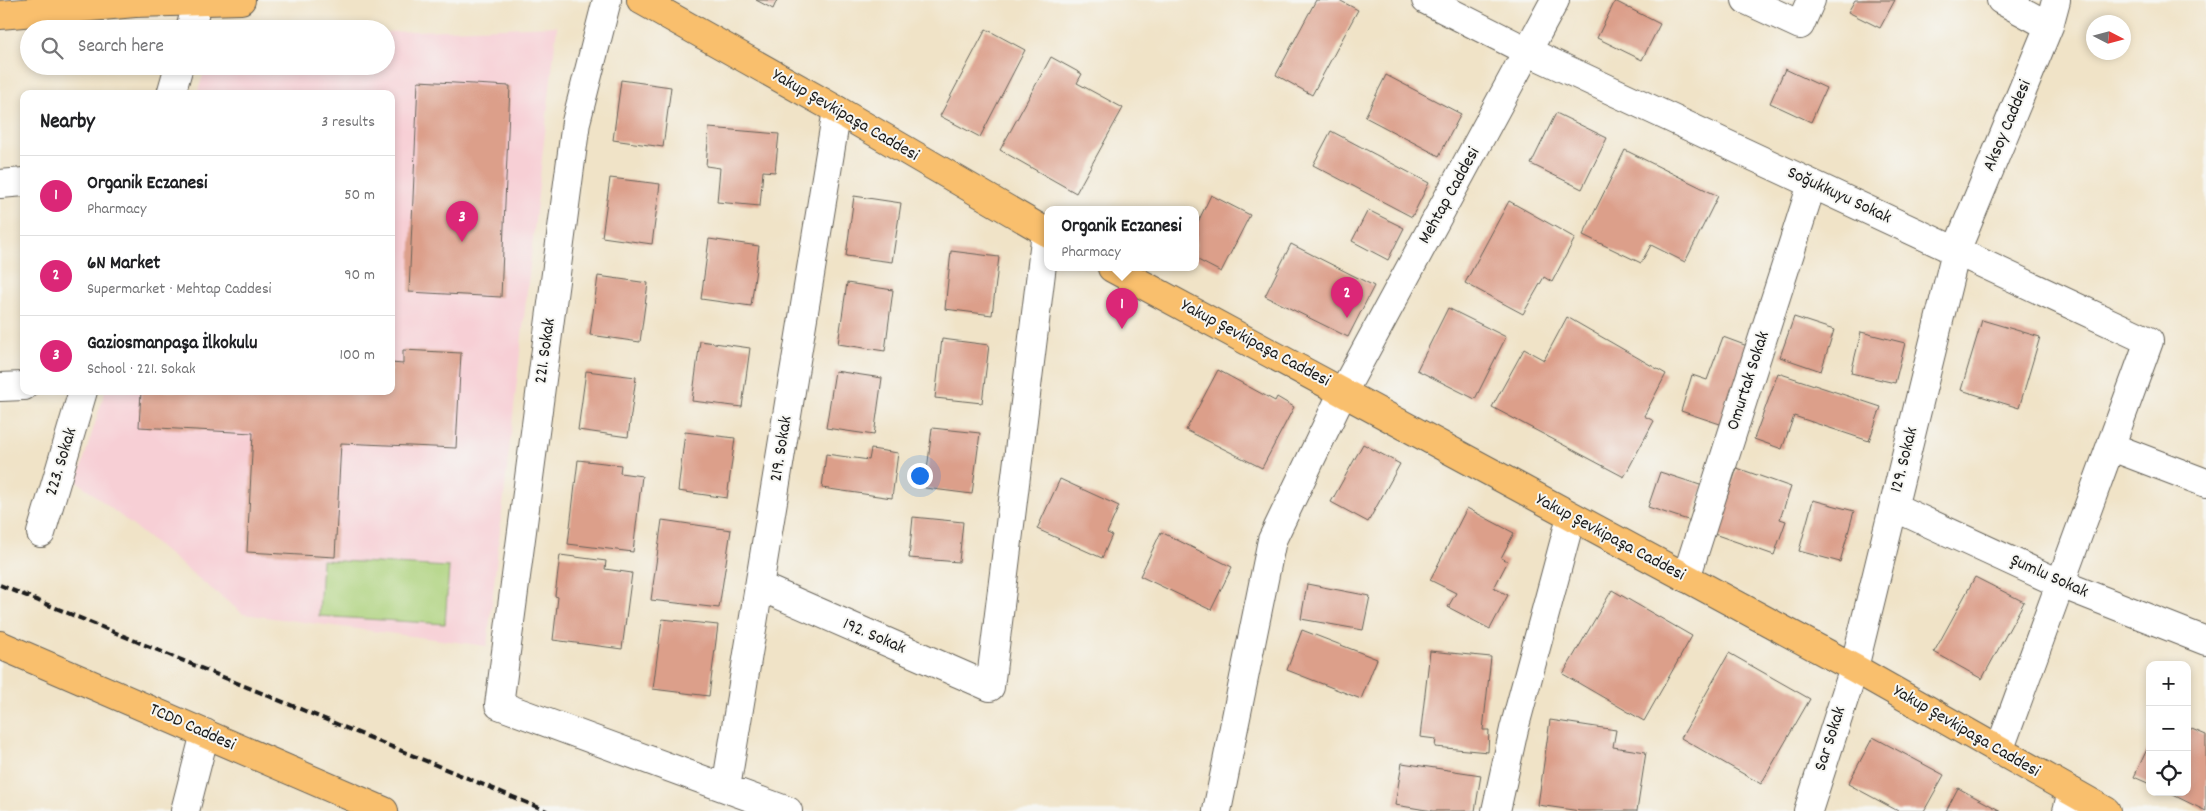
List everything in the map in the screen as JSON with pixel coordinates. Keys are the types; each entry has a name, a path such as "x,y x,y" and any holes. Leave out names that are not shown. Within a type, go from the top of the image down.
{"main road":[{"path":"0,15 135,2 240,0"},
{"name":"Yakup Şevkipaşa Caddesi","path":"641,0 838,110 1044,231"},
{"name":"Yakup Şevkipaşa Caddesi","path":"1118,271 1854,668 1999,751 2070,802 2106,811"},
{"name":"TCDD Caddesi","path":"0,645 384,811"}],"street":[{"name":"221. Sokak","path":"607,0 576,122 499,705 726,788"},
{"name":"Soğukkuyu Sokak","path":"1426,0 1529,52 2149,341 2112,447"},
{"name":"Mehtap Caddesi","path":"1217,811 1272,540 1343,392 1529,52 1555,0"},
{"path":"1746,0 1800,25 1811,0"},
{"path":"2001,0 2049,26"},
{"name":"Aksoy Caddesi","path":"1956,251 2049,26 2056,0"},
{"path":"193,20 198,1"},
{"path":"172,90 176,75"},
{"name":"219. Sokak","path":"726,788 838,110"},
{"path":"0,184 20,182"},
{"name":"Omurtak Sokak","path":"1686,578 1812,184"},
{"name":"129. Sokak","path":"1854,668 1956,251"},
{"name":"192. Sokak","path":"759,586 990,687 1044,257"},
{"path":"0,387 20,386"},
{"name":"223. Sokak","path":"41,533 82,395"},
{"path":"1999,751 2112,447 2206,483"},
{"name":"Şumlu Sokak","path":"1894,507 2062,584 2206,641"},
{"path":"1496,811 1514,729 1571,517"},
{"name":"Sar Sokak","path":"1808,811 1854,668"},
{"path":"184,811 205,733"},
{"path":"726,788 788,811"}],"shaded area":[{"path":"557,26 487,646 243,614 77,481 104,395 395,395 395,90 198,90 203,75 395,75 395,32"}],"green space":[{"path":"322,560 449,567 445,624 319,616"}],"building":[{"path":"756,0 777,0 773,9"},
{"path":"1316,0 1339,0 1358,10 1312,95 1276,75"},
{"path":"1855,0 1895,0 1880,28 1848,12"},
{"path":"1615,1 1660,24 1642,60 1597,38"},
{"path":"986,29 1025,50 980,137 940,116"},
{"path":"1051,57 1082,74 1077,83 1123,108 1076,193 1000,150"},
{"path":"1785,69 1826,88 1811,122 1770,103"},
{"path":"1386,75 1461,114 1439,156 1365,117"},
{"path":"621,80 671,87 663,147 613,140"},
{"path":"418,81 510,86 501,297 409,292"},
{"path":"1556,113 1607,138 1582,189 1531,164"},
{"path":"709,128 779,134 775,172 763,171 760,206 717,202 720,168 706,166"},
{"path":"1331,131 1429,183 1412,217 1313,165"},
{"path":"1625,150 1718,196 1685,262 1651,245 1641,263 1583,235"},
{"path":"610,178 660,184 652,244 602,237"},
{"path":"1211,195 1250,215 1221,272 1199,261 1199,220"},
{"path":"854,196 901,203 892,262 846,256"},
{"path":"1509,201 1575,238 1552,282 1544,277 1523,314 1465,283"},
{"path":"1368,210 1404,228 1388,260 1352,241"},
{"path":"709,239 759,246 751,306 701,299"},
{"path":"1291,244 1374,286 1348,337 1265,296"},
{"path":"951,251 999,257 992,315 945,309"},
{"path":"598,276 648,283 640,342 590,335"},
{"path":"847,283 893,290 885,351 838,344"},
{"path":"1448,308 1506,337 1475,399 1417,370"},
{"path":"1567,317 1666,374 1644,416 1654,421 1624,477 1492,407 1524,349 1544,360"},
{"path":"1794,317 1834,330 1821,371 1780,357"},
{"path":"1982,320 2040,337 2019,408 1961,390"},
{"path":"1861,332 1905,343 1895,383 1851,373"},
{"path":"1723,337 1750,347 1723,425 1681,411 1692,375 1707,380"},
{"path":"942,339 989,345 982,403 935,398"},
{"path":"700,341 750,348 742,407 692,401"},
{"path":"403,350 461,353 456,448 341,443 335,557 247,552 253,433 139,427 141,395 395,395 395,363 403,364"},
{"path":"1218,370 1275,401 1277,397 1294,407 1262,468 1186,430"},
{"path":"586,371 636,377 628,437 578,430"},
{"path":"835,371 882,378 874,435 826,428"},
{"path":"1778,373 1881,407 1869,441 1794,416 1782,449 1754,439"},
{"path":"932,428 980,433 972,494 925,488"},
{"path":"685,432 735,438 727,498 678,491"},
{"path":"1363,444 1400,464 1368,522 1331,502"},
{"path":"871,449 898,453 892,498 822,488 826,454 869,460"},
{"path":"578,460 621,465 620,473 642,476 633,552 568,544"},
{"path":"1737,468 1791,487 1780,519 1786,521 1774,555 1714,534"},
{"path":"1660,472 1703,486 1691,521 1648,507"},
{"path":"1060,479 1119,506 1107,533 1112,535 1102,558 1037,529"},
{"path":"1813,500 1854,511 1840,562 1799,551"},
{"path":"1467,508 1514,533 1501,558 1508,561 1494,588 1508,595 1490,629 1448,607 1456,593 1430,580"},
{"path":"913,517 963,522 959,562 909,558"},
{"path":"662,520 731,530 719,608 651,600"},
{"path":"1161,532 1232,567 1211,610 1140,576"},
{"path":"560,555 606,561 605,569 632,573 622,649 553,640 558,597 555,596"},
{"path":"1975,577 2024,602 1982,679 1934,652"},
{"path":"1307,584 1370,596 1363,630 1301,619"},
{"path":"1612,590 1692,636 1644,721 1563,674"},
{"path":"662,619 718,625 709,696 653,689"},
{"path":"1302,630 1377,659 1361,699 1287,670"},
{"path":"1430,651 1491,657 1483,730 1489,730 1488,752 1435,747 1436,739 1420,737"},
{"path":"1729,653 1810,699 1761,784 1681,738"},
{"path":"1550,720 1616,730 1613,747 1646,752 1637,811 1580,811 1538,805"},
{"path":"2191,729 2206,735 2206,811 2175,796 2191,796"},
{"path":"1873,737 1944,775 1924,811 1898,811 1848,784"},
{"path":"2146,752 2146,782 2134,777"},
{"path":"1402,763 1481,775 1475,811 1433,811 1395,805"},
{"path":"1958,788 2001,811 1946,811"}],"railway":[{"path":"0,585 547,811"}],"place":[{"name":"Gaziosmanpaşa İlkokulu","path":"462,242"},
{"name":"6N Market","path":"1347,318"},
{"name":"Organik Eczanesi","path":"1122,329"}]}
